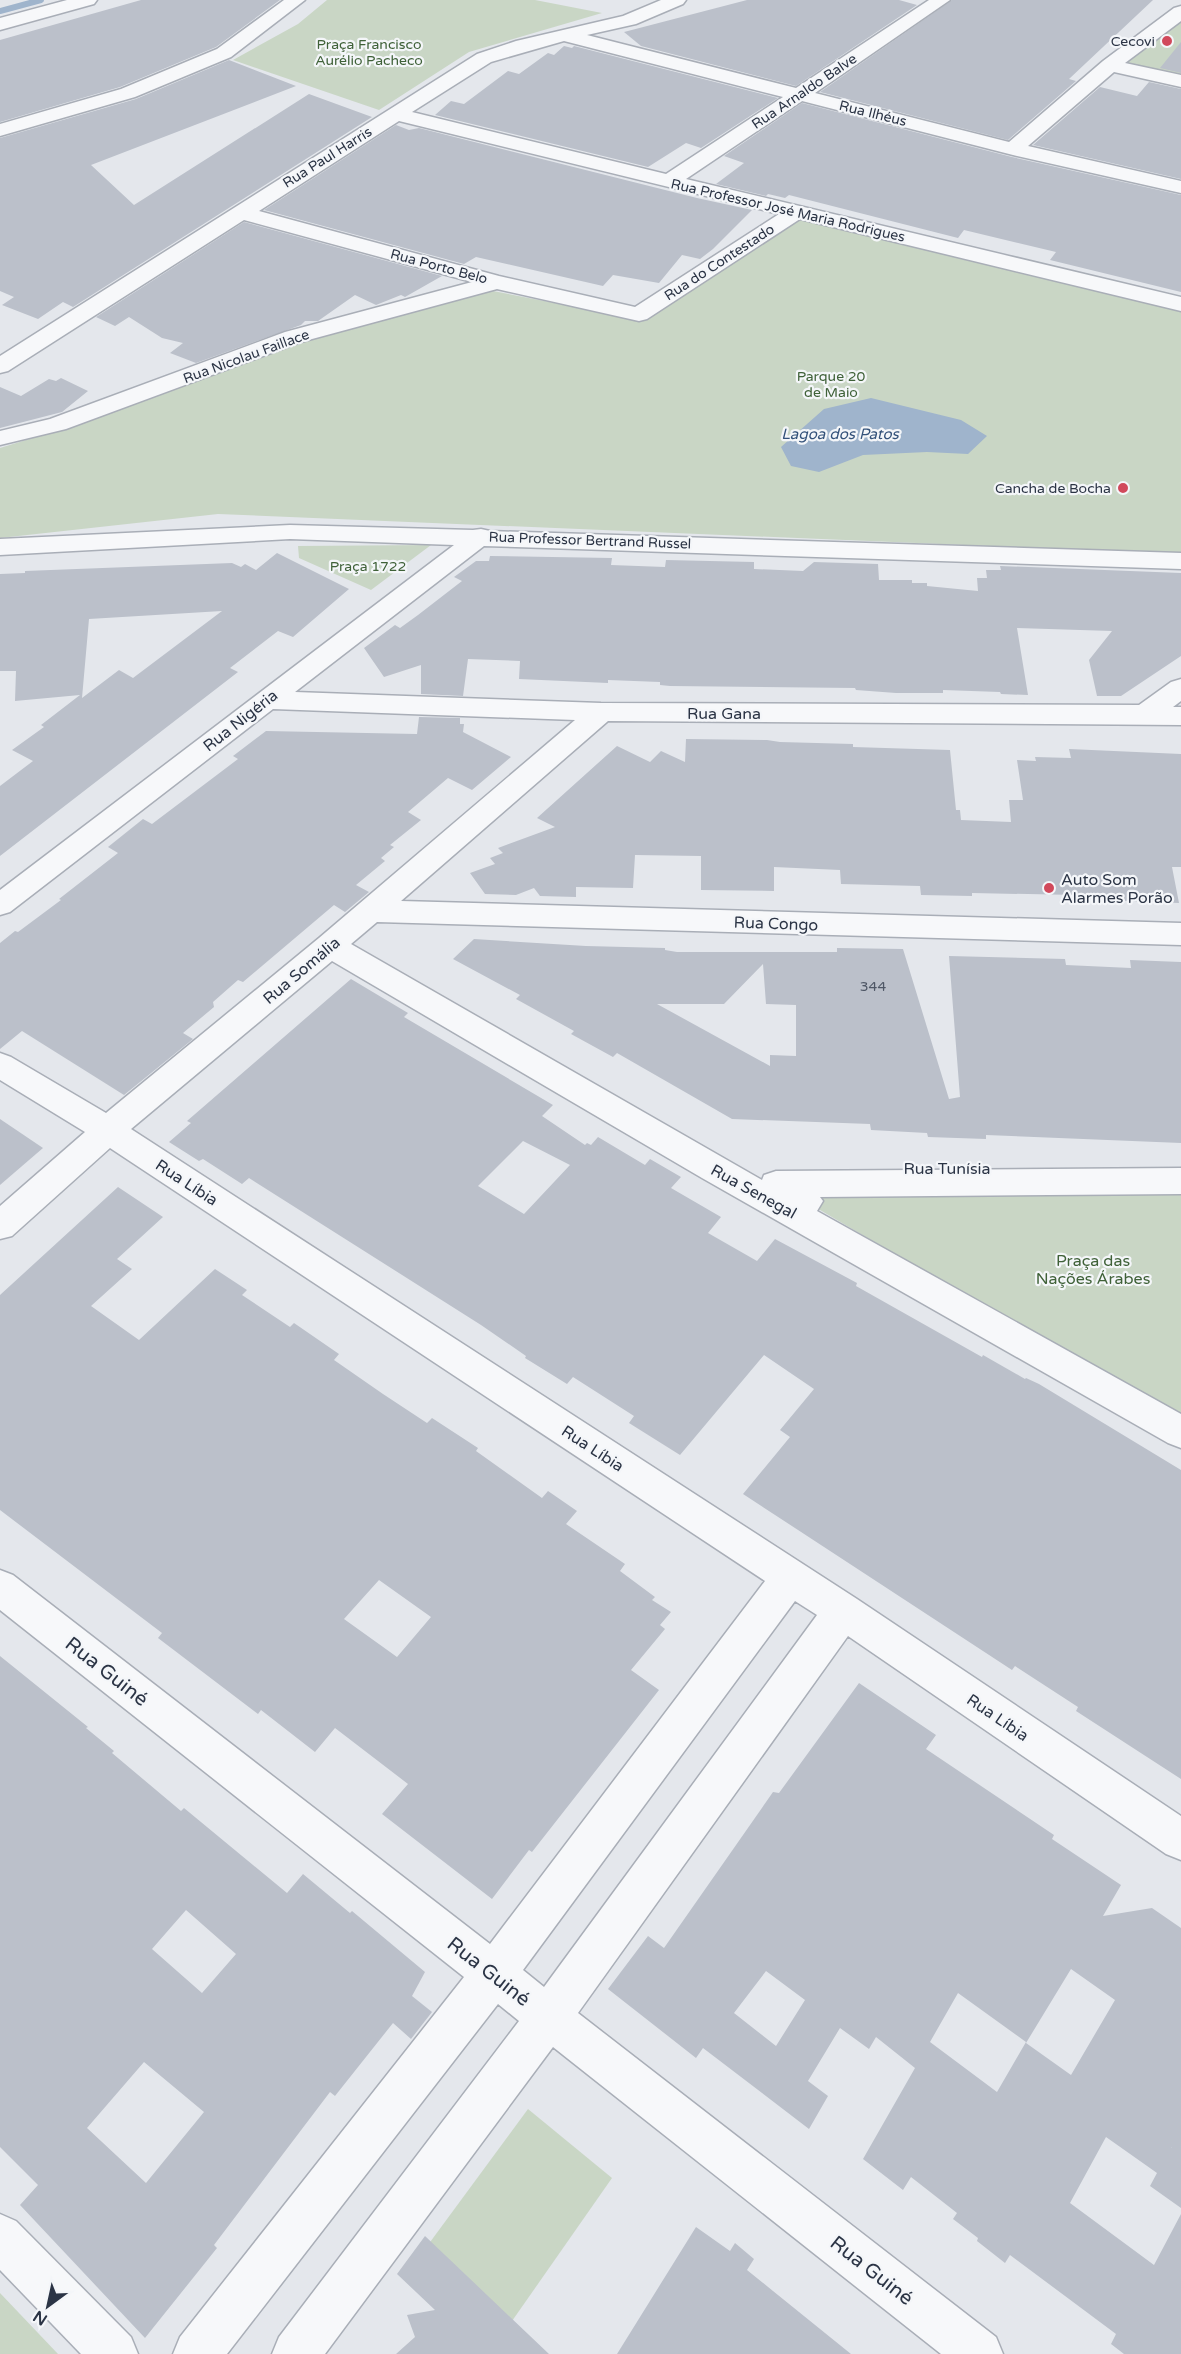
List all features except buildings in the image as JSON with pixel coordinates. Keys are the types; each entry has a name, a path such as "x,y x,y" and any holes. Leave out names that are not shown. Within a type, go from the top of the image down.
{"street":[{"path":"0,24 88,0"},
{"path":"0,130 128,93 224,52 296,0"},
{"name":"Rua Paul Harris","path":"0,366 484,58 523,45 629,20 677,0"},
{"name":"Rua Arnaldo Balve","path":"668,182 941,0"},
{"path":"1013,149 1110,65 1181,12"},
{"name":"Rua Ilhéus","path":"567,36 1013,149 1181,187"},
{"path":"1110,65 1181,81"},
{"name":"Rua Professor José Maria Rodrigues","path":"395,114 668,182 798,211 1181,304"},
{"name":"Rua do Contestado","path":"639,314 798,211"},
{"name":"Rua Porto Belo","path":"240,212 495,282 639,314"},
{"name":"Rua Nicolau Faillace","path":"0,438 58,424 293,337 495,282"},
{"name":"Rua Professor Bertrand Russel","path":"0,547 290,532 481,536 1181,561"},
{"name":"Rua Nigéria","path":"0,905 481,536"},
{"path":"1145,714 1181,688"},
{"name":"Rua Gana","path":"267,700 601,712 1145,714 1181,717"},
{"name":"Rua Somália","path":"0,1226 108,1130 330,946 601,712"},
{"name":"Rua Congo","path":"370,911 1181,934"},
{"name":"Rua Senegal","path":"330,946 714,1169 1181,1432"},
{"name":"Rua Líbia","path":"0,1065 108,1130 843,1611 1181,1840"},
{"name":"Rua Tunísia","path":"714,1169 1181,1168"},
{"path":"1181,1181 776,1184 1181,1423"},
{"path":"197,2354 494,1974 790,1577"},
{"name":"Rua Guiné","path":"0,1587 979,2354"},
{"path":"296,2354 549,2017 843,1611"},
{"path":"0,2237 114,2354"}],"green space":[{"name":"Praça Francisco Aurélio Pacheco","path":"327,0 535,0 602,13 469,52 379,110 233,60 298,24"},
{"name":"Cecovi","path":"1181,20 1181,75 1124,62"},
{"name":"Parque 20 de Maio","path":"802,217 1181,308 1181,554 218,514 0,538 0,448 78,424 313,337 493,291 642,320"},
{"name":"Praça 1722","path":"431,545 371,590 299,558 298,546"},
{"name":"Praça das Nações Árabes","path":"1181,1181 1181,1423 776,1184"},
{"path":"528,2109 612,2178 496,2344 411,2268"},
{"path":"0,2293 58,2354 0,2354"}],"water":[{"name":"Lagoa dos Patos","path":"871,398 961,420 987,436 968,454 927,452 863,455 819,472 791,466 781,447 824,409"}],"waterway":[{"path":"0,11 41,0"}],"place":[{"name":"Cecovi","path":"1167,41"},
{"name":"Cancha de Bocha","path":"1123,488"},
{"name":"Auto Som Alarmes Porão","path":"1049,888"}]}
